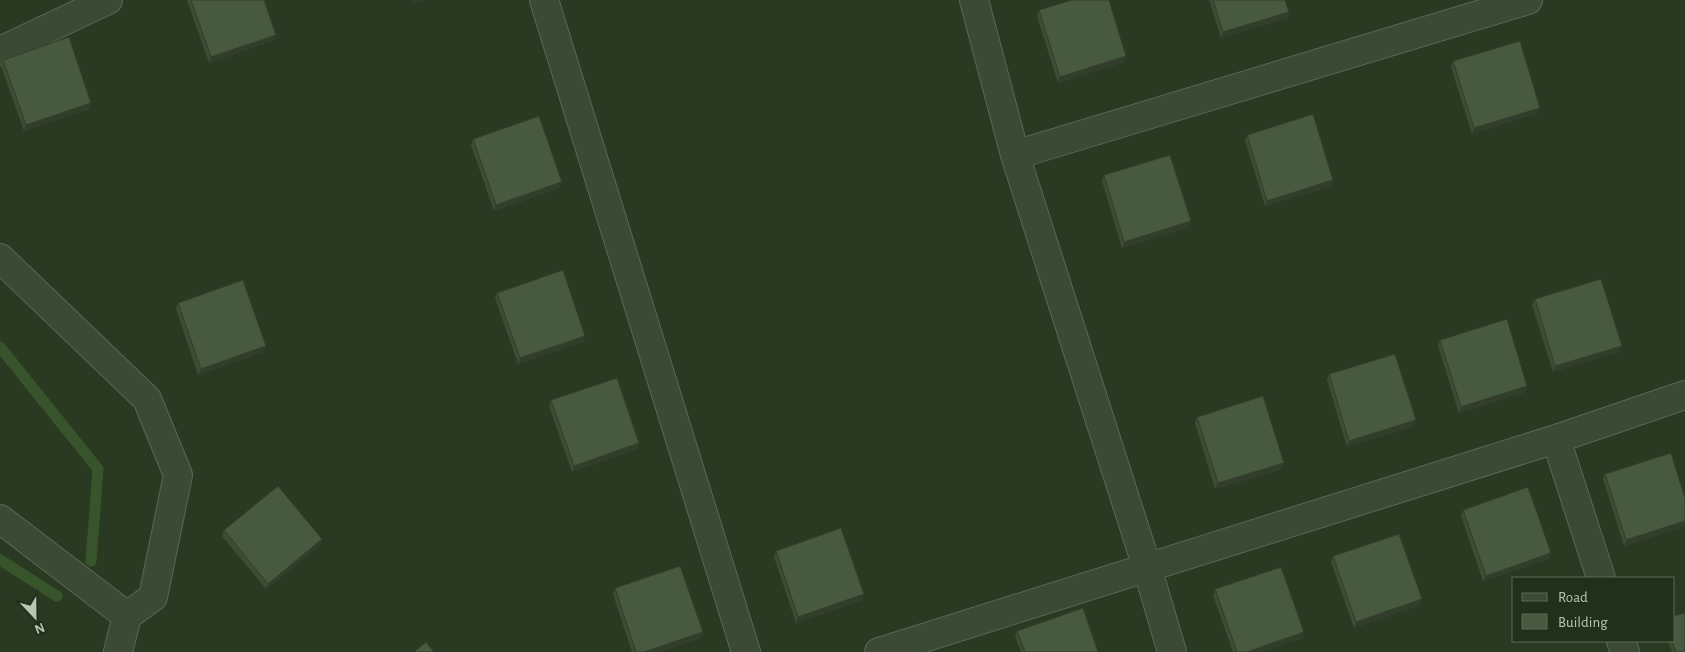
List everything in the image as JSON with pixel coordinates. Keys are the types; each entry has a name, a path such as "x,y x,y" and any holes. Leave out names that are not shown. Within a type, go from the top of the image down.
{"street":[{"path":"0,51 108,0"},
{"path":"544,0 746,652"},
{"path":"974,0 1015,155 1147,567 1172,652"},
{"path":"1015,155 1528,0"},
{"path":"0,258 147,399 178,475 153,597 127,616 118,652"},
{"path":"878,652 1556,439 1685,395"},
{"path":"1556,439 1601,577"},
{"path":"0,519 127,616"}],"building":[{"path":"191,0 264,0 276,35 211,57"},
{"path":"1072,0 1109,0 1126,56 1060,77 1039,10"},
{"path":"1213,0 1285,0 1289,12 1223,32"},
{"path":"69,37 91,103 26,125 3,60"},
{"path":"1520,41 1540,108 1474,128 1453,61"},
{"path":"1313,114 1333,180 1267,201 1247,135"},
{"path":"539,116 562,182 496,205 473,139"},
{"path":"1170,155 1191,221 1124,242 1104,175"},
{"path":"563,270 585,336 520,358 497,293"},
{"path":"1601,279 1622,346 1555,366 1535,299"},
{"path":"243,280 266,346 201,369 178,303"},
{"path":"1507,319 1527,386 1461,407 1440,340"},
{"path":"1395,354 1416,420 1349,441 1329,374"},
{"path":"617,378 639,443 574,466 551,400"},
{"path":"1263,396 1284,463 1218,483 1197,417"},
{"path":"1671,453 1685,498 1685,521 1626,540 1605,474"},
{"path":"278,486 322,539 268,584 224,530"},
{"path":"1528,487 1551,553 1486,576 1463,510"},
{"path":"841,528 864,594 798,617 776,551"},
{"path":"1399,534 1422,599 1356,622 1333,556"},
{"path":"680,566 703,632 644,652 636,652 615,588"},
{"path":"1281,567 1304,632 1247,652 1237,652 1215,589"},
{"path":"1083,608 1098,652 1025,652 1017,631"},
{"path":"1685,613 1685,652 1676,652 1672,642 1675,642 1675,616"},
{"path":"426,642 434,652 414,652"}],"waterway":[{"path":"0,347 98,469 91,561"},
{"path":"0,560 57,596"}]}
